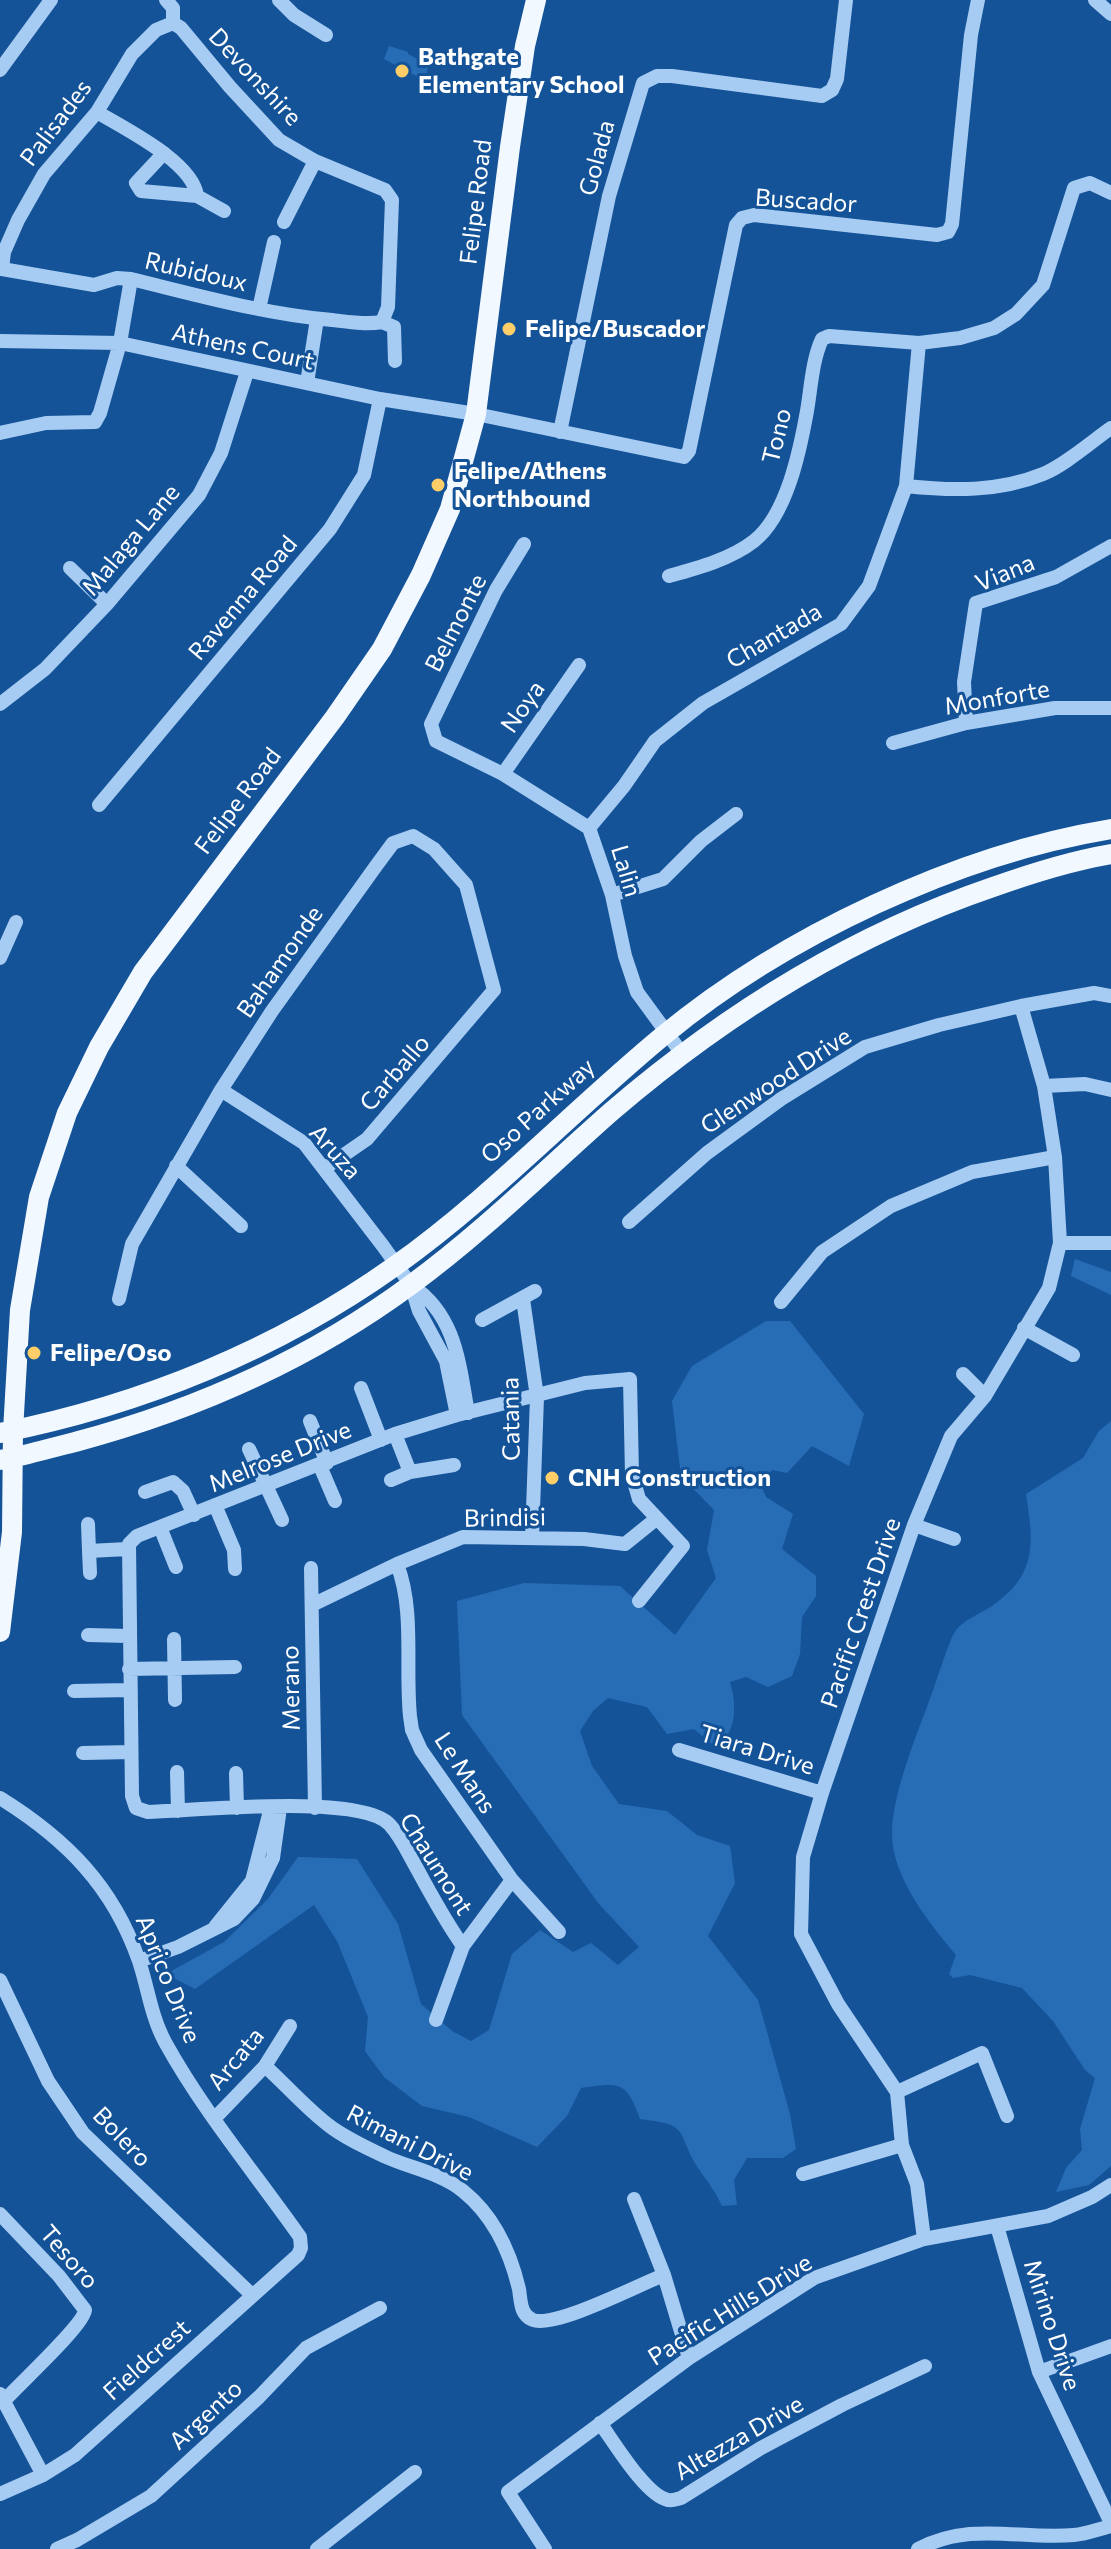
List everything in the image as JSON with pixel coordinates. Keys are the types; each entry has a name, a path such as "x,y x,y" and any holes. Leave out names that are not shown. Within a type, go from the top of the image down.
{"main road":[{"name":"Felipe Road","path":"0,1632 9,1579 12,1532 6,1432 20,1310 39,1197 67,1113 99,1047 143,972 335,717 382,649 421,575 450,509 476,414 510,147 525,46 536,0"},
{"name":"Oso Parkway","path":"6,1432 113,1405 192,1377 302,1324 396,1265 478,1199 667,1033 756,970 874,906 921,886 1018,851 1111,829"},
{"name":"Oso Parkway","path":"6,1459 122,1429 207,1398 298,1355 411,1285 470,1238 614,1109 722,1025 789,982 916,916 1053,866 1111,854"}],"street":[{"path":"0,70 51,0"},
{"path":"166,0 173,8 173,23"},
{"path":"279,0 294,15 326,35"},
{"name":"Golada","path":"560,432 609,196 643,83 657,76 672,76 822,96 828,93 837,79 846,0"},
{"name":"Buscador","path":"476,414 684,457 689,451 736,225 742,218 754,215 937,235 948,232 952,224 971,35 978,0"},
{"path":"1095,0 1111,14"},
{"name":"Palisades","path":"1,270 4,252 18,220 44,174 97,112 132,54 156,30 173,23"},
{"name":"Devonshire","path":"173,23 181,28 279,140 315,161 385,190 392,200 388,307 382,322"},
{"path":"97,112 164,153 196,185 197,196"},
{"path":"164,153 136,183 141,191 197,196 224,211"},
{"path":"284,222 315,161"},
{"path":"919,343 960,338 994,328 1016,314 1043,285 1074,188 1090,183 1111,193"},
{"path":"259,309 274,242"},
{"name":"Rubidoux","path":"1,270 94,285 117,278 131,279 259,309 317,319 371,324 382,322"},
{"path":"0,433 46,423 95,422 120,343 131,279"},
{"path":"307,383 317,319"},
{"path":"382,322 394,327 395,361"},
{"name":"Tono","path":"669,576 706,565 745,547 757,539 777,513 795,465 822,339 829,336 919,343"},
{"name":"Athens Court","path":"0,341 120,343 380,399 476,414"},
{"name":"Chantada","path":"589,828 624,786 655,741 703,703 841,624 869,586 906,486 919,343"},
{"name":"Malaga Lane","path":"0,704 45,669 107,604 199,495 221,453 247,372"},
{"name":"Ravenna Road","path":"99,805 330,529 364,475 380,399"},
{"path":"906,486 950,491 1001,486 1045,474 1111,428"},
{"name":"Belmonte","path":"431,724 496,590 524,544"},
{"name":"Viana","path":"966,723 964,682 976,603 1056,577 1111,546"},
{"path":"70,568 107,604"},
{"name":"Noya","path":"503,774 579,665"},
{"name":"Monforte","path":"893,743 966,723 1055,708 1111,708"},
{"name":"Lalin","path":"431,724 436,741 503,774 589,828 612,895 625,956 637,992 683,1055"},
{"path":"612,895 663,879 701,841 736,814"},
{"name":"Bahamonde","path":"119,1299 132,1244 221,1090 339,917 393,843 401,838 413,836 434,849 466,885 493,982 494,990 490,997"},
{"path":"0,958 16,922"},
{"name":"Glenwood Drive","path":"629,1222 707,1153 781,1099 865,1047 939,1025 1021,1006 1094,993 1111,996"},
{"name":"Carballo","path":"325,1168 367,1139 490,997"},
{"name":"Pacific Crest Drive","path":"924,2239 917,2184 902,2145 897,2092 838,2004 801,1934 803,1857 914,1525 951,1436 985,1396 1049,1288 1060,1243 1055,1157 1044,1086 1021,1006"},
{"path":"1044,1086 1085,1084 1111,1090"},
{"name":"Aruza","path":"221,1090 304,1143 325,1168 411,1285 419,1311 449,1350 449,1369 462,1414"},
{"path":"781,1302 822,1252 891,1206 972,1172 1055,1157"},
{"path":"176,1166 241,1226"},
{"path":"1060,1243 1111,1243"},
{"name":"Catania","path":"482,1320 529,1295 537,1397 532,1538"},
{"path":"1024,1328 1073,1355"},
{"path":"963,1374 985,1396"},
{"name":"Melrose Drive","path":"127,1549 137,1536 388,1437 462,1414 585,1383 631,1380 632,1475 639,1499 656,1519"},
{"path":"361,1388 410,1472"},
{"path":"310,1421 335,1501"},
{"path":"249,1449 282,1520"},
{"path":"391,1480 410,1472 454,1465"},
{"path":"145,1492 173,1482 183,1491 194,1515"},
{"path":"215,1505 234,1550 235,1569"},
{"path":"639,1601 683,1546 656,1519"},
{"name":"Brindisi","path":"312,1605 397,1564 463,1537 584,1539 625,1544 656,1519"},
{"path":"88,1524 90,1573"},
{"path":"914,1525 954,1539"},
{"path":"160,1527 176,1567"},
{"path":"89,1551 127,1549 132,1796 136,1808 148,1812 276,1808 256,1884 214,1929 178,1947 139,1961"},
{"name":"Le Mans","path":"397,1564 404,1581 406,1600 412,1730 421,1750 452,1797 512,1880 559,1932"},
{"name":"Merano","path":"311,1568 315,1808"},
{"path":"88,1635 129,1636"},
{"path":"174,1639 175,1700"},
{"path":"129,1669 235,1667"},
{"path":"74,1691 130,1690"},
{"name":"Tiara Drive","path":"679,1750 822,1793"},
{"path":"83,1753 131,1752"},
{"path":"177,1772 178,1811"},
{"path":"236,1773 237,1808"},
{"name":"Aprico Drive","path":"0,1798 45,1826 80,1860 104,1892 139,1961 151,2010 165,2041 214,2119 300,2237"},
{"name":"Chaumont","path":"276,1808 352,1810 384,1819 397,1834 447,1924 463,1946"},
{"path":"436,2020 463,1946 512,1880"},
{"name":"Bolero","path":"0,1980 48,2081 83,2133 252,2295"},
{"name":"Arcata","path":"214,2119 265,2066 290,2026"},
{"path":"897,2092 982,2053 1007,2116"},
{"name":"Rimani Drive","path":"265,2066 329,2126 386,2157 463,2190 493,2222 507,2248 526,2316 534,2320 559,2319 664,2275"},
{"path":"803,2174 902,2145"},
{"name":"Pacific Hills Drive","path":"545,2549 508,2492 689,2358 814,2278 924,2239 1048,2216 1111,2185"},
{"path":"634,2199 664,2275 689,2358"},
{"name":"Tesoro","path":"0,2214 59,2276 85,2310 85,2317 2,2398"},
{"name":"Mirino Drive","path":"997,2226 1039,2372 1111,2524"},
{"name":"Fieldcrest","path":"0,2494 43,2475 75,2455 298,2255 300,2237"},
{"name":"Argento","path":"57,2549 151,2496 259,2397 306,2348 380,2308"},
{"path":"1039,2372 1111,2346"},
{"name":"Altezza Drive","path":"600,2423 638,2475 658,2495 674,2500 774,2440 925,2366"},
{"path":"2,2398 43,2475"},
{"path":"317,2549 415,2472"},
{"path":"918,2549 931,2542 986,2532 1075,2535 1111,2524"}],"shaded area":[{"path":"389,46 408,52 429,65 424,80 384,59"},
{"path":"1075,1259 1111,1272 1111,1295 1071,1276"},
{"path":"766,1321 790,1321 864,1414 849,1466 812,1446 787,1473 772,1470 760,1484 766,1497 793,1514 782,1549 816,1576 816,1596 802,1617 800,1654 792,1676 768,1687 746,1677 730,1682 734,1717 724,1741 717,1748 694,1729 667,1734 647,1707 608,1698 593,1711 580,1731 592,1766 619,1804 667,1811 697,1835 730,1846 735,1883 708,1936 758,2000 790,2114 796,2149 783,2158 747,2158 734,2180 737,2205 722,2206 680,2132 668,2124 640,2119 630,2097 620,2087 581,2088 567,2116 537,2147 469,2117 422,2106 384,2077 365,2051 368,2017 337,1941 314,1905 195,1989 166,1974 224,1942 268,1899 298,1857 357,1859 398,1924 421,2004 452,2031 471,2041 489,2030 512,1954 540,1930 573,1952 591,1943 618,1965 639,1947 599,1904 462,1715 457,1601 524,1583 620,1586 675,1635 716,1578 707,1550 714,1510 681,1476 672,1401 692,1366"},
{"path":"1111,1421 1111,2166 1089,2185 1056,2192 1066,2168 1082,2150 1080,2129 1095,2078 1085,2070 1053,2021 1022,1988 970,1975 953,1978 949,1974 956,1955 924,1914 905,1882 893,1849 893,1818 905,1768 953,1635 963,1623 1007,1594 1025,1570 1031,1543 1026,1494 1083,1458 1099,1431"}],"place":[{"name":"Bathgate Elementary School","path":"402,71"},
{"name":"Felipe/Buscador","path":"509,329"},
{"name":"Felipe/Athens Northbound","path":"438,485"},
{"name":"Felipe/Oso","path":"34,1353"},
{"name":"CNH Construction","path":"552,1478"}]}
